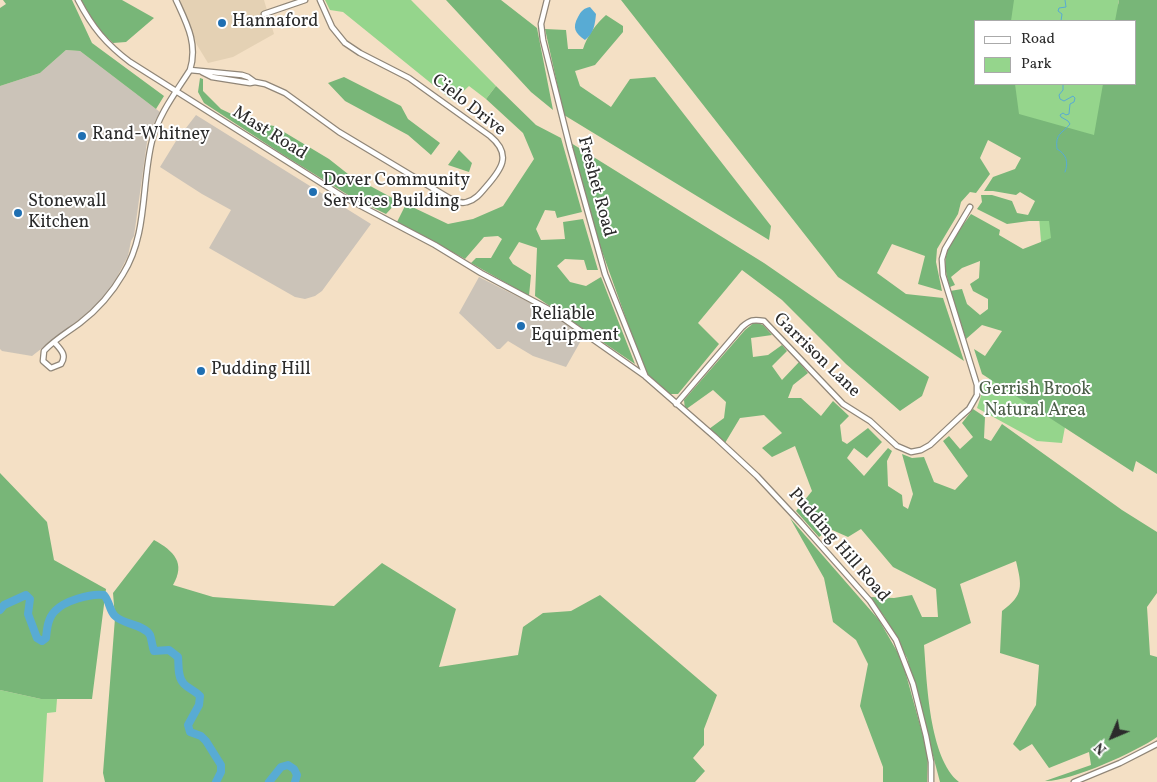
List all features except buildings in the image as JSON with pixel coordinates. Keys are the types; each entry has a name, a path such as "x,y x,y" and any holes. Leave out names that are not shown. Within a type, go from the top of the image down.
{"street":[{"name":"Mast Road","path":"78,0 96,31 106,43 130,62 342,196 554,312 645,376"},
{"path":"55,342 62,351 64,358 61,364 51,368 43,361 42,354 46,348 96,310 124,273 138,237 154,132 162,114 190,70 194,50 193,39 176,0"},
{"path":"264,14 305,0"},
{"name":"Cielo Drive","path":"190,70 202,72 212,77 250,83 255,82 272,86 285,92 349,138 454,201 462,203 472,201 496,176 502,166 503,156 494,139 409,78 360,53 345,43 332,27 320,0"},
{"name":"Freshet Road","path":"547,0 542,30 570,148 605,274 645,376"},
{"name":"Garrison Lane","path":"676,404 742,327 749,320 754,319 764,321 844,404 870,421 897,446 911,452 921,450 930,445 969,409 977,395 977,385 943,275 942,259 949,240 970,207"},
{"name":"Pudding Hill Road","path":"645,376 757,476 800,522 882,618 896,640 913,684 930,754 932,782"},
{"path":"1074,782 1120,764 1157,744"}],"shaded area":[{"path":"180,0 264,0 274,34 233,57 208,63 197,45"},
{"path":"66,50 80,51 160,112 147,142 134,236 128,256 117,277 103,299 32,356 2,351 0,349 0,86 40,73"},
{"path":"196,115 371,224 322,291 315,296 305,299 295,297 209,248 231,210 160,167 176,141"},
{"name":"Reliable Equipment","path":"479,277 554,315 583,337 566,367 533,356 508,341 500,349 497,349 459,313"}],"green space":[{"path":"3,0 72,0 92,43 164,96 156,109 80,51 66,50 40,73 0,86 0,8 6,4"},
{"path":"81,0 122,0 154,18 126,42 113,43 99,30"},
{"path":"325,0 411,0 496,86 486,99 469,86 453,101 343,12 330,10"},
{"path":"446,0 501,0 537,28 553,110 531,92"},
{"name":"Gerrish Brook Natural Area","path":"621,0 1014,0 1011,20 974,20 974,85 1015,85 1019,114 1094,135 1103,85 1137,85 1137,20 1115,20 1119,0 1157,0 1157,474 1136,461 1133,472 982,374 974,349 985,356 1002,331 982,325 966,339 950,291 962,289 967,304 980,315 988,309 988,299 973,291 970,284 979,278 980,261 962,268 951,277 955,285 950,287 945,265 948,248 952,240 971,214 1000,230 999,235 1023,249 1051,238 1049,221 1007,224 977,209 982,202 981,195 992,195 1012,201 1017,213 1028,215 1035,201 1020,192 1016,195 984,191 993,177 1015,169 1021,158 988,140 980,158 990,174 976,193 970,192 961,202 958,214 937,249 936,262 942,291 918,284 925,256 892,244 877,273 906,294 943,298 964,361 838,277"},
{"name":"Gerrish Brook Natural Area","path":"780,0 1119,0 1118,4 1135,20 974,20 974,85 1129,85 1062,443 1037,441 977,408 981,396 981,382 1038,364 1043,266 1034,155"},
{"path":"606,15 623,26 623,32 595,65 575,71 580,86 611,107 630,79 655,77 771,226 769,240 564,115 545,29 566,30 568,49 583,49 592,30"},
{"path":"344,77 401,106 408,119 440,143 431,155 408,135 345,101 328,83"},
{"path":"200,78 203,79 203,91 221,109 244,120 274,126 329,159 348,174 398,201 386,214 353,198 285,156 204,103 198,92"},
{"path":"496,86 536,125 561,138 582,212 557,218 555,211 545,210 536,229 541,240 565,239 563,222 583,219 598,270 587,270 584,260 565,259 557,266 570,282 586,286 601,277 635,364 535,296 537,248 519,242 509,258 513,264 531,275 529,296 471,263 476,258 491,258 502,239 498,236 484,237 465,259 397,222 406,204 448,224 473,219 503,206 534,159 523,133 486,99"},
{"path":"571,143 764,263 929,377 922,396 900,411 846,364 782,300 742,270 698,323 719,344 678,394 670,394 645,372 599,243"},
{"path":"459,150 472,163 469,172 448,165"},
{"path":"755,322 763,325 772,335 751,338 753,357 768,355 782,345 787,351 772,366 782,380 799,362 808,373 793,385 788,398 801,398 821,416 833,401 849,416 840,425 842,441 847,444 868,428 882,442 867,458 854,448 847,458 864,476 888,448 892,451 887,461 888,486 902,495 903,506 908,509 913,494 902,454 912,458 924,457 934,482 955,490 968,476 943,441 949,436 960,449 973,437 962,423 973,409 985,417 984,438 991,441 1002,424 1122,510 1157,532 1157,593 1147,607 1150,655 1157,657 1157,737 1102,765 1070,777 1045,781 1091,765 1089,752 1049,768 1032,744 1020,751 1013,744 1036,705 1039,665 1000,653 1002,611 1014,600 1020,589 1016,561 960,584 971,623 924,645 928,698 936,738 941,756 949,771 959,782 940,782 907,658 884,616 869,597 894,598 912,595 922,617 938,617 936,589 893,567 861,529 848,537 830,529 819,537 796,511 812,491 795,446 772,457 762,448 782,433 764,415 740,418 725,443 709,429 724,418 726,402 713,390 685,410 684,400 745,330"},
{"path":"0,473 47,522 54,560 106,589 92,699 41,699 0,690"},
{"path":"790,518 879,620 902,660 928,754 927,782 883,782 883,767 860,706 868,664 856,640 833,622 824,578"},
{"path":"154,540 176,558 178,570 173,585 213,597 334,606 382,563 456,609 439,667 518,655 523,627 543,613 571,611 600,595 717,695 704,729 704,745 693,758 705,771 695,782 105,782 103,773 115,618 113,593"},
{"path":"0,690 41,699 57,699 56,712 47,713 43,782 0,782"}],"water":[{"path":"590,7 596,14 595,21 592,31 585,40 577,33 575,24 582,11"}],"waterway":[{"path":"1061,20 1062,14 1058,11 1059,8 1066,7 1065,0"},
{"path":"1063,85 1063,90 1059,95 1060,99 1064,101 1073,96 1075,98 1074,102 1070,104 1069,114 1063,113 1060,115 1070,124 1057,140 1057,149 1063,153 1066,159 1065,172"},
{"path":"0,610 4,605 26,595 30,599 28,614 37,638 42,641 46,638 47,627 51,617 59,607 78,598 104,595 115,616 147,631 150,635 154,651 169,650 178,657 179,674 182,681 200,696 199,705 188,725 190,732 201,736 206,741 221,765 221,772 216,782"},
{"path":"269,782 281,767 288,765 294,769 297,775 295,782"}],"place":[{"name":"Hannaford","path":"222,23"},
{"name":"Rand-Whitney","path":"82,136"},
{"name":"Dover Community Services Building","path":"313,192"},
{"name":"Stonewall Kitchen","path":"18,213"},
{"name":"Reliable Equipment","path":"521,326"},
{"name":"Pudding Hill","path":"201,371"}]}
